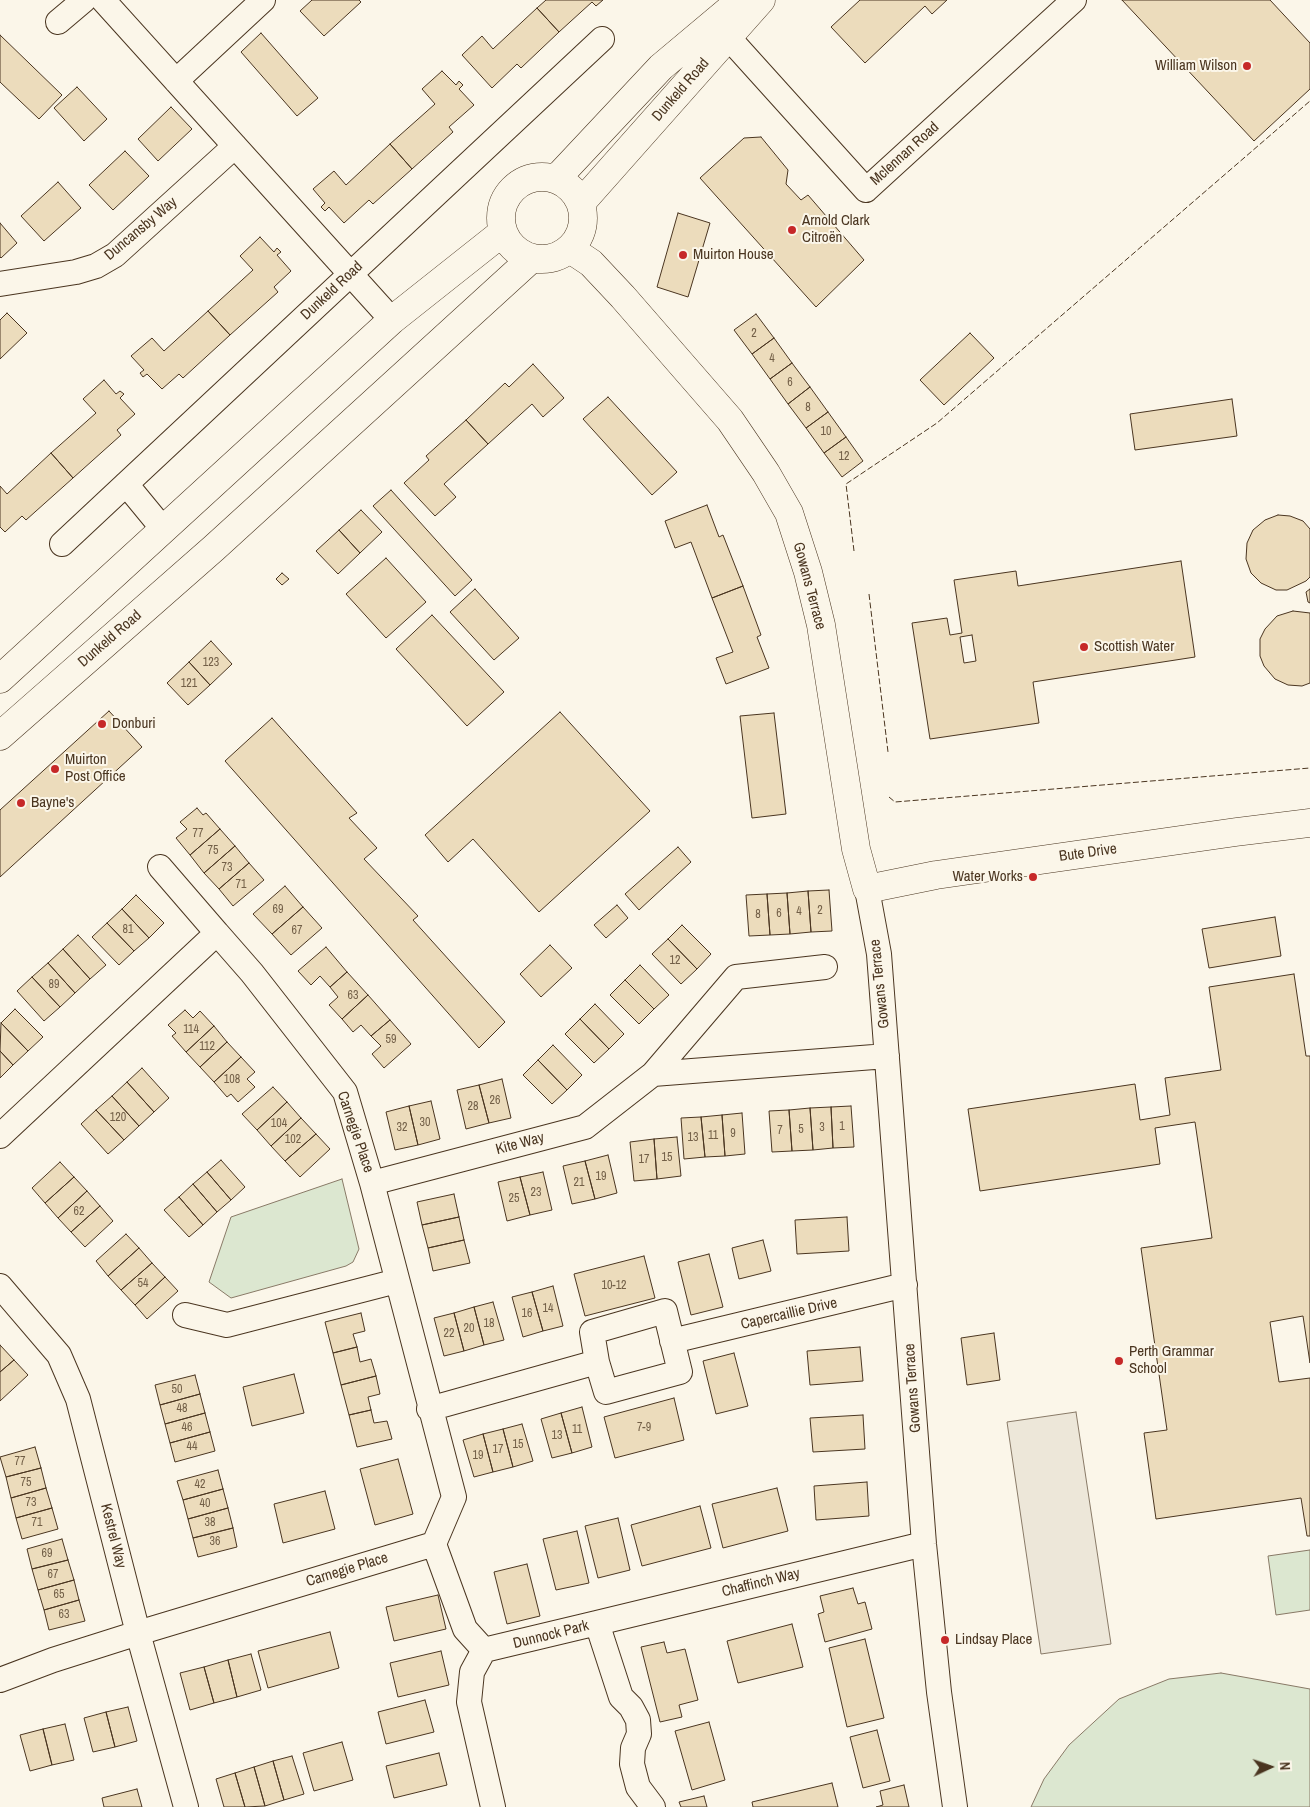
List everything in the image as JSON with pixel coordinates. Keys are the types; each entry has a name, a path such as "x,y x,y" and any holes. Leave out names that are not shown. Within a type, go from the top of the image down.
{"main road":[{"name":"Dunkeld Road","path":"556,179 661,67 741,0"},
{"name":"Dunkeld Road","path":"581,203 761,0"},
{"path":"543,177 556,179 575,193 581,203 584,216 583,230 577,243 556,258 544,260 531,259 519,253 509,244 503,232 501,219 503,206 509,194 518,185 530,179 543,177"},
{"path":"0,679 392,320 503,232"},
{"name":"Gowans Terrace","path":"570,249 591,263 730,420 766,473 789,513 808,572 821,625 856,849 867,889"},
{"name":"Dunkeld Road","path":"0,736 222,541 531,259"},
{"name":"Bute Drive","path":"867,889 956,872 1236,832 1310,824"}],"street":[{"path":"58,22 84,0"},
{"path":"103,0 392,320"},
{"path":"176,81 263,0"},
{"name":"Mclennan Road","path":"728,37 866,190 1074,0"},
{"name":"Dunkeld Road","path":"62,544 602,39"},
{"name":"Duncansby Way","path":"0,284 76,272 96,266 115,255 235,146"},
{"path":"126,484 163,529"},
{"name":"Carnegie Place","path":"0,1680 53,1660 138,1633 434,1544 454,1497 429,1409 372,1183 345,1092 252,973 160,866"},
{"name":"Gowans Terrace","path":"867,889 879,954 888,1056 924,1544 939,1692 955,1807"},
{"path":"0,1136 217,933"},
{"name":"Kite Way","path":"372,1183 585,1127 652,1074 736,977 825,967"},
{"path":"652,1074 888,1056"},
{"path":"185,1315 227,1325 397,1282"},
{"name":"Capercaillie Drive","path":"672,1341 905,1285"},
{"name":"Kestrel Way","path":"0,1286 59,1355 78,1399 138,1633 186,1807"},
{"path":"664,1311 680,1372 606,1392 597,1362 592,1332 664,1311"},
{"path":"429,1409 597,1362"},
{"path":"434,1544 465,1629 484,1650 472,1672 469,1702 493,1807"},
{"name":"Chaffinch Way","path":"597,1623 924,1544"},
{"name":"Dunnock Park","path":"484,1650 597,1623 621,1697 631,1707 638,1720 639,1734 633,1748 632,1764 638,1787 653,1807"}],"green space":[{"path":"342,1179 359,1249 353,1262 346,1266 231,1298 209,1282 231,1217"},
{"path":"1310,1550 1310,1610 1276,1615 1268,1556"},
{"path":"1221,1673 1310,1689 1310,1807 1031,1807 1044,1779 1069,1745 1119,1699 1169,1679"}],"shaded area":[{"path":"1076,1412 1111,1644 1041,1654 1007,1422"}],"building":[{"path":"312,0 359,0 361,2 324,36 300,11"},
{"path":"546,0 603,0 596,6 592,2 559,32 537,8"},
{"path":"860,0 947,0 932,14 925,6 865,63 831,27"},
{"name":"William Wilson","path":"1122,0 1270,0 1310,43 1310,89 1254,141"},
{"path":"537,8 559,32 521,68 517,64 492,88 462,55 482,36 493,49"},
{"path":"261,33 318,98 297,116 241,52"},
{"path":"0,35 62,95 39,119 0,82"},
{"path":"442,71 456,85 459,81 463,85 459,89 474,105 449,127 453,132 412,169 390,144 435,104 422,89"},
{"path":"77,87 107,119 84,141 54,108"},
{"path":"171,107 192,129 158,161 138,139"},
{"name":"Arnold Clark Citroën","path":"761,137 788,170 786,184 801,200 808,195 864,260 816,307 700,178 744,138"},
{"path":"390,144 412,169 373,204 369,200 344,223 329,207 325,211 321,207 325,203 313,189 334,171 346,185"},
{"path":"125,151 149,176 113,210 89,185"},
{"path":"58,182 81,208 44,241 21,216"},
{"name":"Muirton House","path":"678,213 710,223 688,297 657,287"},
{"path":"0,223 17,243 1,258 0,257"},
{"path":"260,237 274,252 277,248 281,252 277,255 291,271 274,287 278,292 230,335 208,311 253,270 240,256"},
{"path":"208,311 230,335 183,378 179,374 162,389 147,374 143,377 140,373 144,370 131,356 152,338 164,351"},
{"path":"7,313 27,333 0,359 0,320"},
{"path":"756,314 774,338 752,354 734,330"},
{"path":"970,333 994,358 944,405 920,380"},
{"path":"774,338 792,363 770,379 752,354"},
{"path":"792,363 810,387 788,404 770,379"},
{"path":"533,364 564,398 543,417 532,404 488,444 466,420 505,383 509,387"},
{"path":"104,380 116,394 120,391 124,394 120,398 135,414 117,430 121,435 73,478 51,453 96,413 83,399"},
{"path":"810,387 828,412 806,428 788,404"},
{"path":"608,397 677,472 652,495 583,419"},
{"path":"1232,399 1237,436 1135,450 1130,414"},
{"path":"828,412 846,437 824,453 806,428"},
{"path":"466,420 488,444 444,484 456,497 435,516 404,483 429,460 426,456"},
{"path":"846,437 863,461 842,477 824,453"},
{"path":"51,453 73,478 26,520 22,516 5,532 0,527 0,486 7,494"},
{"path":"391,490 472,580 455,596 373,506"},
{"path":"707,505 719,537 723,535 743,586 712,598 691,542 675,548 665,521"},
{"path":"361,510 382,532 360,553 339,530"},
{"path":"1278,515 1290,516 1303,521 1310,529 1310,577 1306,581 1287,590 1276,590 1261,583 1251,573 1246,559 1247,543 1253,530 1265,520"},
{"path":"339,530 360,553 338,574 316,551"},
{"path":"386,558 426,602 386,638 346,594"},
{"name":"Scottish Water","path":"1181,561 1195,657 1033,682 1039,723 930,739 912,623 947,618 950,635 962,633 954,580 1016,571 1018,586","holes":["972,635 976,661 964,663 960,637"]},
{"path":"282,573 289,579 282,585 276,579"},
{"path":"743,586 761,635 757,637 769,668 726,684 716,658 733,652 712,598"},
{"path":"475,589 519,638 494,660 450,612"},
{"path":"1310,589 1310,603 1308,602 1306,592"},
{"path":"1293,611 1310,613 1310,683 1302,686 1288,685 1275,679 1264,666 1260,656 1260,639 1265,629 1277,616"},
{"path":"432,615 504,692 467,726 396,649"},
{"path":"211,641 232,664 210,685 189,662"},
{"path":"189,662 210,685 188,705 167,683"},
{"path":"109,711 142,747 0,877 0,810"},
{"path":"560,712 650,811 539,912 473,839 448,862 425,835"},
{"path":"774,713 786,814 752,818 740,716"},
{"path":"272,718 357,813 349,818 377,848 364,859 418,916 413,920 505,1022 479,1048 225,761"},
{"path":"197,808 203,815 206,813 220,829 190,855 176,838 187,829 180,822"},
{"path":"220,829 235,846 204,873 190,855"},
{"path":"235,846 249,863 219,889 204,873"},
{"path":"678,847 691,862 639,910 625,894"},
{"path":"249,863 264,880 233,906 219,889"},
{"path":"285,886 303,907 272,934 253,914"},
{"path":"829,890 832,931 811,932 808,891"},
{"path":"808,891 811,932 790,934 787,893"},
{"path":"787,893 790,934 770,935 767,894"},
{"path":"767,894 770,935 749,936 746,895"},
{"path":"136,895 164,923 149,938 122,909"},
{"path":"617,905 628,918 606,938 594,925"},
{"path":"303,907 322,928 291,955 272,934"},
{"path":"122,909 149,938 134,951 107,923"},
{"path":"1275,917 1281,956 1209,968 1202,929"},
{"path":"107,923 134,951 119,965 92,937"},
{"path":"682,925 711,954 697,969 668,939"},
{"path":"78,935 106,965 90,979 63,949"},
{"path":"668,939 697,969 681,984 652,954"},
{"path":"550,945 572,968 541,997 520,974"},
{"path":"326,947 347,972 330,987 320,976 311,985 298,971"},
{"path":"63,949 90,979 75,993 48,963"},
{"path":"48,963 75,993 60,1007 32,977"},
{"path":"640,965 669,995 654,1009 625,980"},
{"path":"347,972 368,995 342,1019 329,1005 338,997 330,987"},
{"path":"1294,974 1306,1056 1310,1056 1310,1363 1303,1316 1270,1322 1279,1382 1310,1378 1310,1536 1307,1536 1301,1498 1156,1519 1144,1433 1167,1430 1141,1248 1212,1238 1195,1122 1155,1128 1160,1164 980,1191 968,1109 1135,1084 1140,1120 1170,1115 1165,1078 1221,1070 1209,987"},
{"path":"32,977 60,1007 44,1021 17,991"},
{"path":"625,980 654,1009 639,1024 610,995"},
{"path":"368,995 390,1020 371,1036 361,1025 353,1032 342,1019"},
{"path":"595,1004 624,1034 609,1049 580,1019"},
{"path":"15,1009 43,1037 28,1051 1,1023"},
{"path":"185,1010 193,1018 200,1011 214,1026 186,1052 172,1036 176,1033 168,1025"},
{"path":"580,1019 609,1049 594,1063 565,1034"},
{"path":"390,1020 411,1044 384,1068 372,1054 381,1046 371,1036"},
{"path":"1,1023 28,1051 13,1065 0,1051"},
{"path":"214,1026 227,1042 200,1067 186,1052"},
{"path":"227,1042 241,1057 214,1082 200,1067"},
{"path":"553,1045 582,1075 567,1090 538,1060"},
{"path":"0,1051 13,1065 0,1078"},
{"path":"241,1057 255,1072 247,1079 255,1087 238,1102 231,1094 227,1097 214,1082"},
{"path":"538,1060 567,1090 552,1104 523,1075"},
{"path":"142,1068 169,1098 154,1112 127,1082"},
{"path":"502,1079 511,1118 489,1123 479,1085"},
{"path":"127,1082 154,1112 139,1126 112,1096"},
{"path":"479,1085 489,1123 466,1129 457,1090"},
{"path":"273,1087 287,1102 257,1130 242,1114"},
{"path":"112,1096 139,1126 124,1140 96,1110"},
{"path":"431,1101 440,1139 418,1145 409,1106"},
{"path":"287,1102 301,1118 271,1146 257,1130"},
{"path":"409,1106 418,1145 395,1150 386,1112"},
{"path":"851,1106 854,1147 833,1148 831,1107"},
{"path":"831,1107 833,1148 813,1150 810,1108"},
{"path":"810,1108 813,1150 792,1151 789,1110"},
{"path":"96,1110 124,1140 108,1154 81,1124"},
{"path":"789,1110 792,1151 772,1152 769,1111"},
{"path":"742,1113 745,1154 725,1156 722,1115"},
{"path":"722,1115 725,1156 705,1157 701,1117"},
{"path":"701,1117 705,1157 684,1159 681,1118"},
{"path":"301,1118 316,1134 285,1161 271,1146"},
{"path":"316,1134 330,1149 300,1177 285,1161"},
{"path":"677,1137 681,1176 657,1179 654,1139"},
{"path":"654,1139 657,1179 634,1181 630,1142"},
{"path":"608,1155 617,1193 595,1199 585,1161"},
{"path":"221,1160 245,1187 231,1200 207,1172"},
{"path":"585,1161 595,1199 572,1204 563,1166"},
{"path":"60,1162 74,1177 45,1203 32,1188"},
{"path":"207,1172 231,1200 217,1212 193,1184"},
{"path":"543,1172 552,1210 530,1215 520,1177"},
{"path":"74,1177 87,1191 58,1218 45,1203"},
{"path":"520,1177 530,1215 507,1221 498,1182"},
{"path":"193,1184 217,1212 203,1225 179,1197"},
{"path":"87,1191 100,1206 71,1232 58,1218"},
{"path":"454,1194 459,1217 422,1225 417,1202"},
{"path":"179,1197 203,1225 189,1237 164,1210"},
{"path":"100,1206 113,1221 85,1247 71,1232"},
{"path":"459,1217 464,1240 428,1248 422,1225"},
{"path":"847,1217 849,1251 797,1254 795,1220"},
{"path":"126,1234 139,1248 108,1276 96,1261"},
{"path":"464,1240 470,1263 433,1271 428,1248"},
{"path":"763,1240 771,1271 739,1279 732,1248"},
{"path":"139,1248 152,1263 121,1290 108,1276"},
{"path":"709,1254 723,1307 691,1315 678,1262"},
{"path":"644,1256 655,1298 585,1316 574,1274"},
{"path":"152,1263 165,1277 135,1305 121,1290"},
{"path":"165,1277 178,1291 147,1319 135,1305"},
{"path":"553,1286 563,1326 543,1331 532,1292"},
{"path":"532,1292 543,1331 523,1337 512,1297"},
{"path":"493,1302 504,1340 484,1345 474,1307"},
{"path":"474,1307 484,1345 464,1351 454,1313"},
{"path":"361,1313 365,1331 353,1334 357,1347 333,1353 325,1322"},
{"path":"454,1313 464,1351 444,1356 434,1318"},
{"path":"994,1333 1000,1380 967,1385 961,1338"},
{"path":"0,1345 14,1360 0,1372"},
{"path":"357,1347 360,1362 371,1359 376,1376 341,1385 333,1353"},
{"path":"860,1347 863,1381 810,1385 807,1351"},
{"path":"734,1353 748,1406 716,1414 703,1361"},
{"path":"14,1360 28,1375 0,1401 0,1372"},
{"path":"294,1374 304,1413 252,1426 243,1387"},
{"path":"195,1375 200,1394 160,1405 155,1385"},
{"path":"376,1376 380,1394 368,1397 371,1410 349,1415 341,1385"},
{"path":"200,1394 205,1413 165,1424 160,1405"},
{"path":"674,1398 684,1440 615,1458 604,1417"},
{"path":"582,1407 592,1447 572,1453 561,1413"},
{"path":"371,1410 374,1423 387,1421 392,1439 357,1447 349,1415"},
{"path":"205,1413 210,1432 170,1443 165,1424"},
{"path":"561,1413 572,1453 552,1458 541,1419"},
{"path":"863,1415 865,1449 813,1452 810,1418"},
{"path":"522,1424 533,1461 513,1467 503,1429"},
{"path":"503,1429 513,1467 493,1472 483,1434"},
{"path":"210,1432 215,1451 175,1462 170,1443"},
{"path":"483,1434 493,1472 474,1477 463,1440"},
{"path":"35,1447 41,1468 6,1477 0,1457"},
{"path":"398,1459 413,1514 375,1525 360,1469"},
{"path":"41,1468 46,1488 11,1498 6,1477"},
{"path":"218,1470 223,1489 183,1500 177,1481"},
{"path":"867,1482 869,1516 816,1520 814,1486"},
{"path":"46,1488 52,1508 16,1518 11,1498"},
{"path":"777,1488 788,1531 723,1548 712,1504"},
{"path":"223,1489 228,1508 188,1519 183,1500"},
{"path":"325,1491 335,1529 283,1543 274,1504"},
{"path":"700,1506 711,1548 642,1566 631,1525"},
{"path":"52,1508 58,1529 22,1539 16,1518"},
{"path":"228,1508 233,1528 193,1538 188,1519"},
{"path":"618,1518 630,1570 598,1578 585,1526"},
{"path":"233,1528 237,1547 198,1557 193,1538"},
{"path":"577,1531 589,1583 556,1590 543,1539"},
{"path":"62,1539 68,1560 32,1569 27,1549"},
{"path":"68,1560 74,1580 38,1590 32,1569"},
{"path":"527,1564 540,1616 507,1624 494,1572"},
{"path":"74,1580 79,1600 44,1610 38,1590"},
{"path":"853,1588 858,1604 865,1602 872,1629 825,1642 818,1614 824,1612 820,1596"},
{"path":"438,1595 446,1629 394,1641 386,1607"},
{"path":"79,1600 85,1621 49,1630 44,1610"},
{"path":"792,1624 803,1667 738,1683 727,1641"},
{"path":"330,1632 339,1668 268,1688 258,1651"},
{"path":"865,1639 884,1718 847,1727 829,1648"},
{"path":"664,1642 667,1653 685,1649 698,1700 679,1705 682,1717 660,1722 641,1647"},
{"path":"441,1651 449,1685 398,1697 390,1663"},
{"path":"251,1654 261,1690 237,1697 228,1660"},
{"path":"228,1660 237,1697 214,1703 204,1667"},
{"path":"204,1667 214,1703 190,1710 180,1673"},
{"path":"425,1700 434,1732 386,1744 378,1712"},
{"path":"128,1707 137,1741 115,1747 106,1712"},
{"path":"106,1712 115,1747 93,1752 84,1718"},
{"path":"709,1722 725,1780 692,1790 675,1731"},
{"path":"65,1724 74,1760 52,1765 43,1729"},
{"path":"43,1729 52,1765 30,1771 20,1735"},
{"path":"877,1730 890,1781 863,1788 850,1737"},
{"path":"342,1742 353,1780 314,1791 303,1753"},
{"path":"439,1753 447,1785 394,1798 386,1766"},
{"path":"292,1756 304,1794 284,1800 273,1761"},
{"path":"273,1761 284,1800 265,1806 254,1767"},
{"path":"254,1767 265,1806 245,1807 235,1773"},
{"path":"235,1773 245,1807 224,1807 216,1779"},
{"path":"832,1783 838,1807 753,1807 752,1802"},
{"path":"904,1785 909,1807 876,1807 883,1805 880,1791"},
{"path":"137,1789 142,1807 104,1807 102,1798"},
{"path":"704,1796 707,1807 681,1807 679,1802"}],"fence":[{"path":"854,551 846,484 937,423 1310,101"},
{"path":"869,594 888,752"},
{"path":"889,797 895,802 1310,768"}],"place":[{"name":"William Wilson","path":"1247,66"},
{"name":"Arnold Clark Citroën","path":"792,230"},
{"name":"Muirton House","path":"683,255"},
{"name":"Scottish Water","path":"1084,647"},
{"name":"Donburi","path":"102,724"},
{"name":"Muirton Post Office","path":"55,769"},
{"name":"Bayne's","path":"21,803"},
{"name":"Water Works","path":"1033,877"},
{"name":"Perth Grammar School","path":"1119,1361"},
{"name":"Lindsay Place","path":"945,1640"}]}
